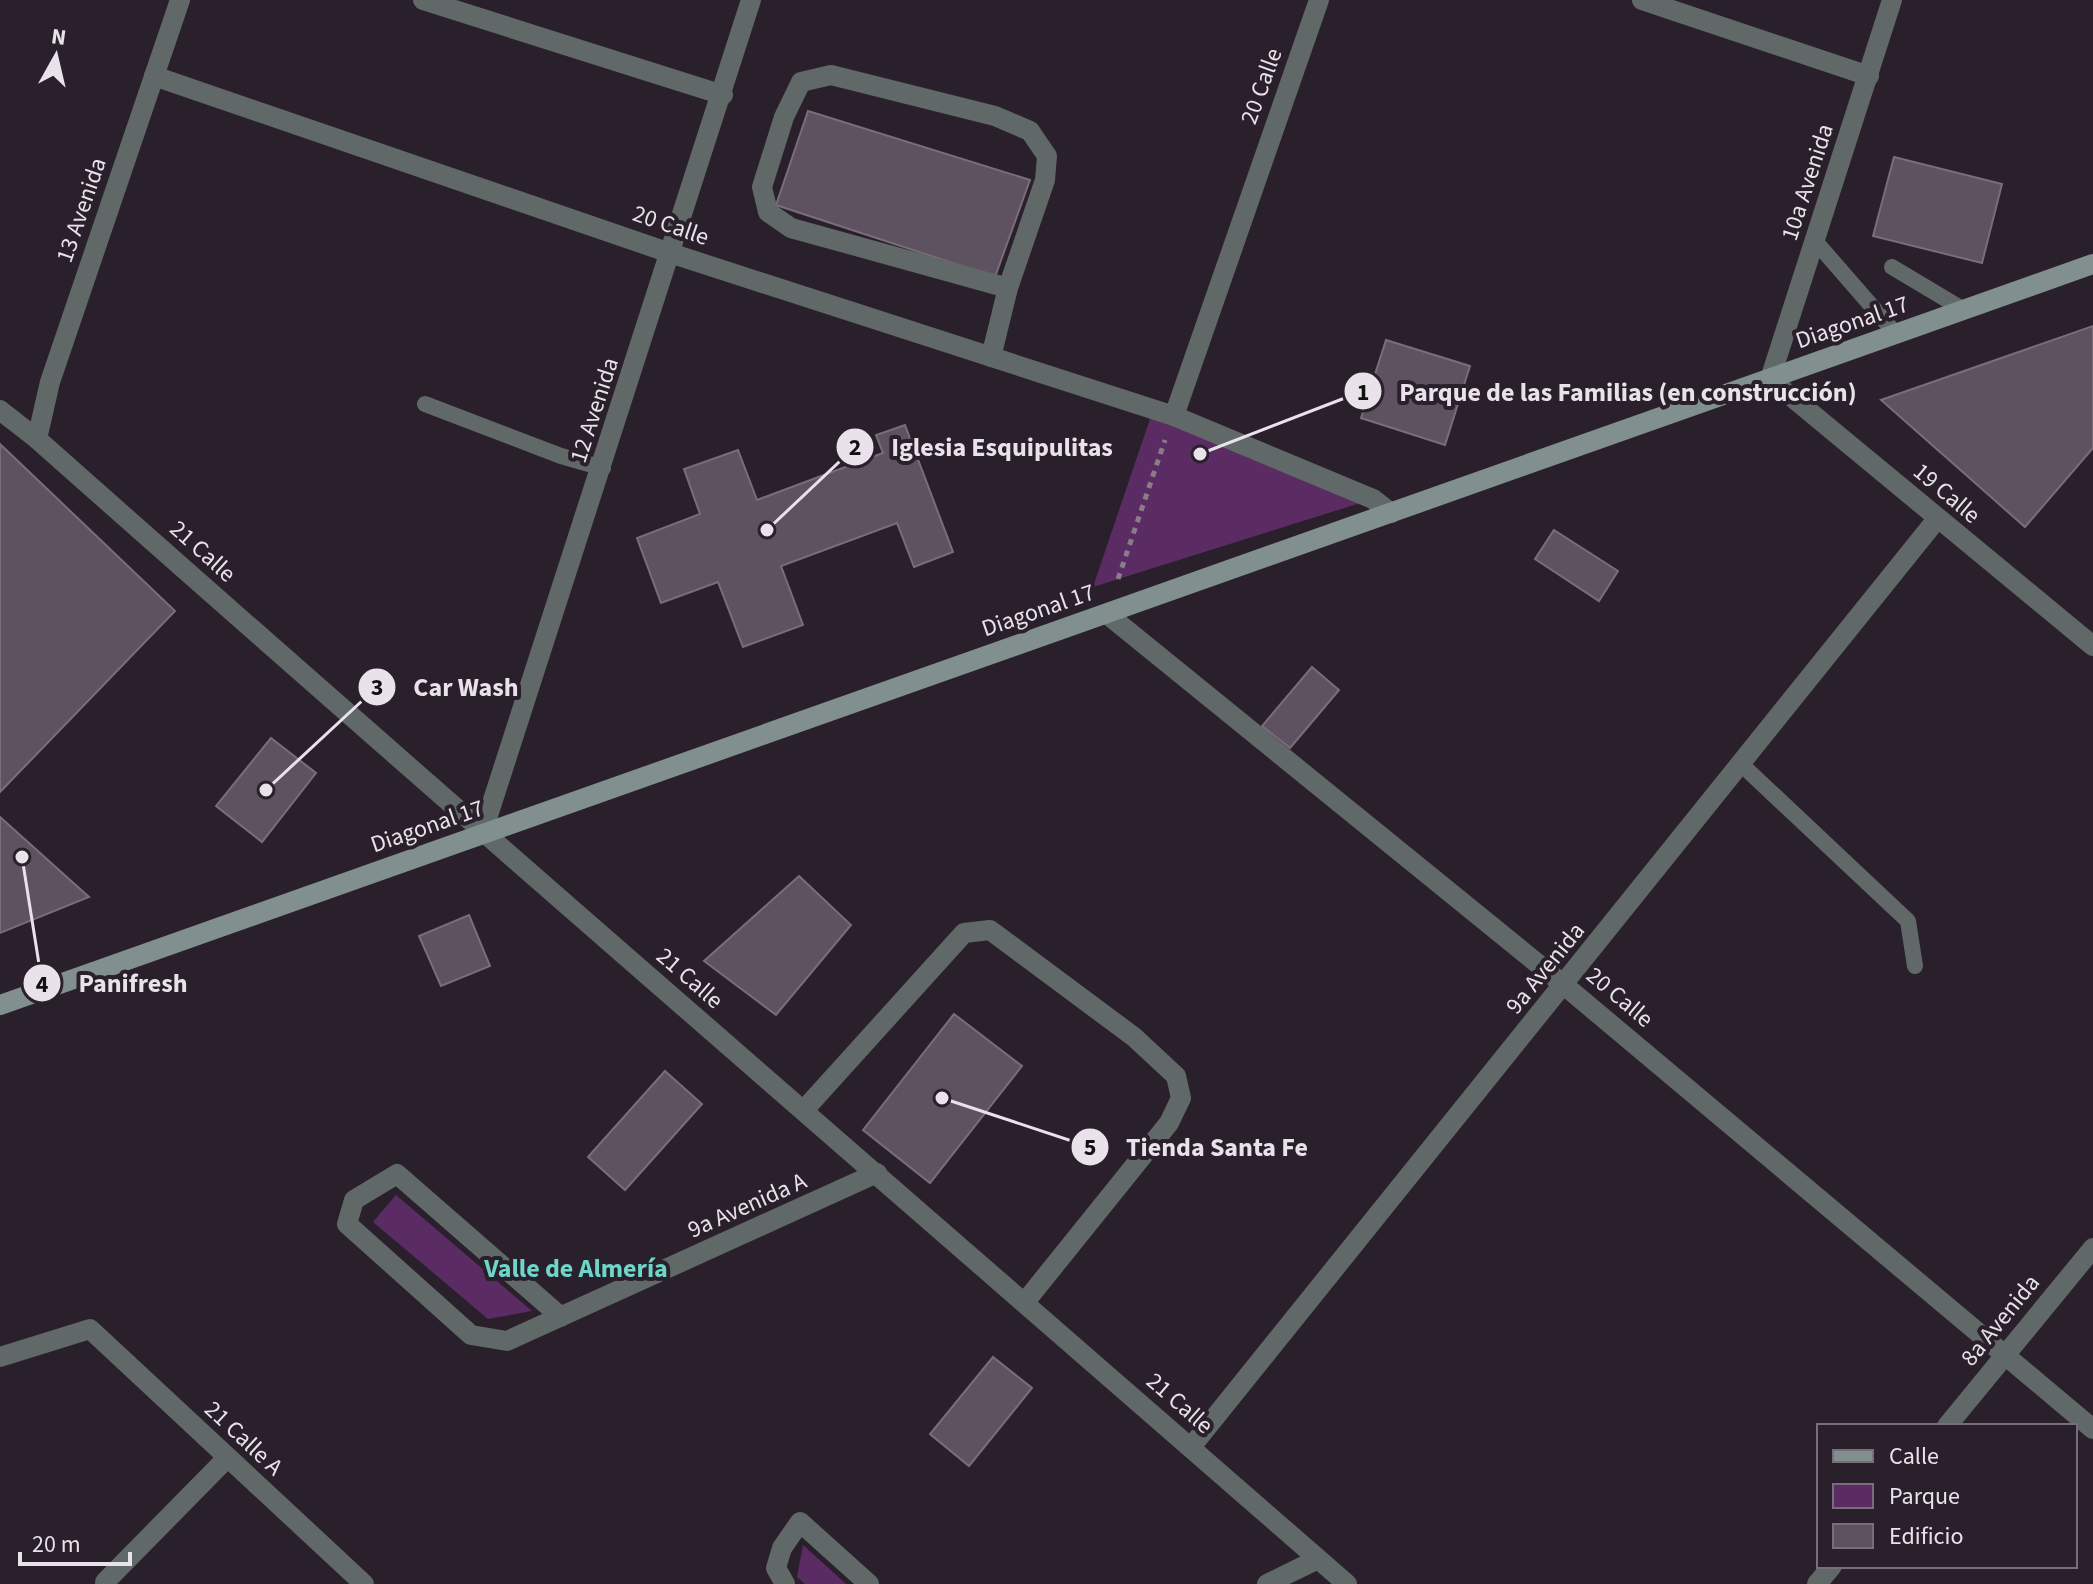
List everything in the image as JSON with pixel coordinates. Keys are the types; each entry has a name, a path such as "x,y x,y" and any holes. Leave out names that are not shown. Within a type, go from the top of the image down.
{"main road":[{"name":"Diagonal 17","path":"0,1005 2093,264"}],"street":[{"name":"13 Avenida","path":"37,439 50,382 180,0"},
{"path":"423,0 723,95"},
{"name":"12 Avenida","path":"482,834 603,468 751,0"},
{"name":"20 Calle","path":"1174,416 1319,0"},
{"path":"1642,0 1869,76"},
{"name":"10a Avenida","path":"1770,379 1892,0"},
{"path":"991,357 1008,288 1045,180 1047,156 1030,131 995,116 831,75 801,82 784,117 762,187 768,212 791,228 1008,288"},
{"name":"20 Calle","path":"154,76 670,253 1174,416 1373,499 1391,513"},
{"name":"19 Calle","path":"1770,379 2093,646"},
{"name":"21 Calle","path":"0,410 37,439 482,834 877,1173 1347,1584"},
{"name":"9a Avenida","path":"1191,1447 1937,519"},
{"name":"20 Calle","path":"1107,614 1564,985 2093,1429"},
{"path":"804,1110 964,933 990,930 1134,1037 1176,1076 1181,1098 1169,1123 1025,1302"},
{"name":"9a Avenida A","path":"561,1317 397,1174 354,1200 347,1224 471,1335 507,1341 561,1317 877,1173"},
{"name":"8a Avenida","path":"1949,1424 2093,1248"},
{"name":"21 Calle A","path":"0,1357 90,1329 364,1584"},
{"path":"105,1582 227,1458"},
{"path":"785,1584 776,1568 782,1548 800,1522 869,1584"},
{"path":"1267,1584 1318,1559"},
{"path":"1817,1584 1830,1568"}],"lane":[{"path":"1815,241 1896,334"},
{"path":"1892,267 1964,310"},
{"path":"425,404 561,456 603,468"},
{"path":"1741,764 1908,921 1915,966"}],"path":[{"path":"1107,614 1174,416"}],"green space":[{"path":"1153,410 1373,499 1093,587"},
{"path":"396,1195 532,1311 488,1319 373,1222"},
{"path":"803,1545 846,1584 805,1584 797,1577"}],"building":[{"path":"808,111 1030,180 995,277 776,205"},
{"path":"1894,157 2002,184 1982,263 1873,236"},
{"path":"2093,326 2093,448 2025,527 1881,400"},
{"path":"1386,340 1470,366 1445,445 1361,418"},
{"path":"905,425 953,552 914,567 897,523 781,566 803,625 743,647 718,582 661,603 637,538 700,514 684,469 738,450 757,500 883,453 876,435"},
{"path":"0,444 175,611 0,792"},
{"path":"1554,530 1618,571 1599,601 1535,559"},
{"path":"1312,667 1339,690 1290,748 1262,726"},
{"path":"271,738 316,773 262,842 216,806"},
{"path":"0,817 89,897 0,933"},
{"path":"799,876 851,925 776,1015 704,961"},
{"path":"469,915 490,966 441,986 419,936"},
{"path":"954,1014 1022,1066 930,1183 863,1130"},
{"path":"665,1071 702,1104 625,1190 588,1157"},
{"path":"993,1357 1032,1388 969,1466 930,1434"}],"place":[{"name":"Parque de las Familias (en construcción)","path":"1200,454"},
{"name":"Iglesia Esquipulitas","path":"767,530"},
{"name":"Car Wash","path":"266,790"},
{"name":"Panifresh","path":"22,857"},
{"name":"Tienda Santa Fe","path":"942,1098"}],"district":[{"name":"Valle de Almería","path":"576,1268"}]}
